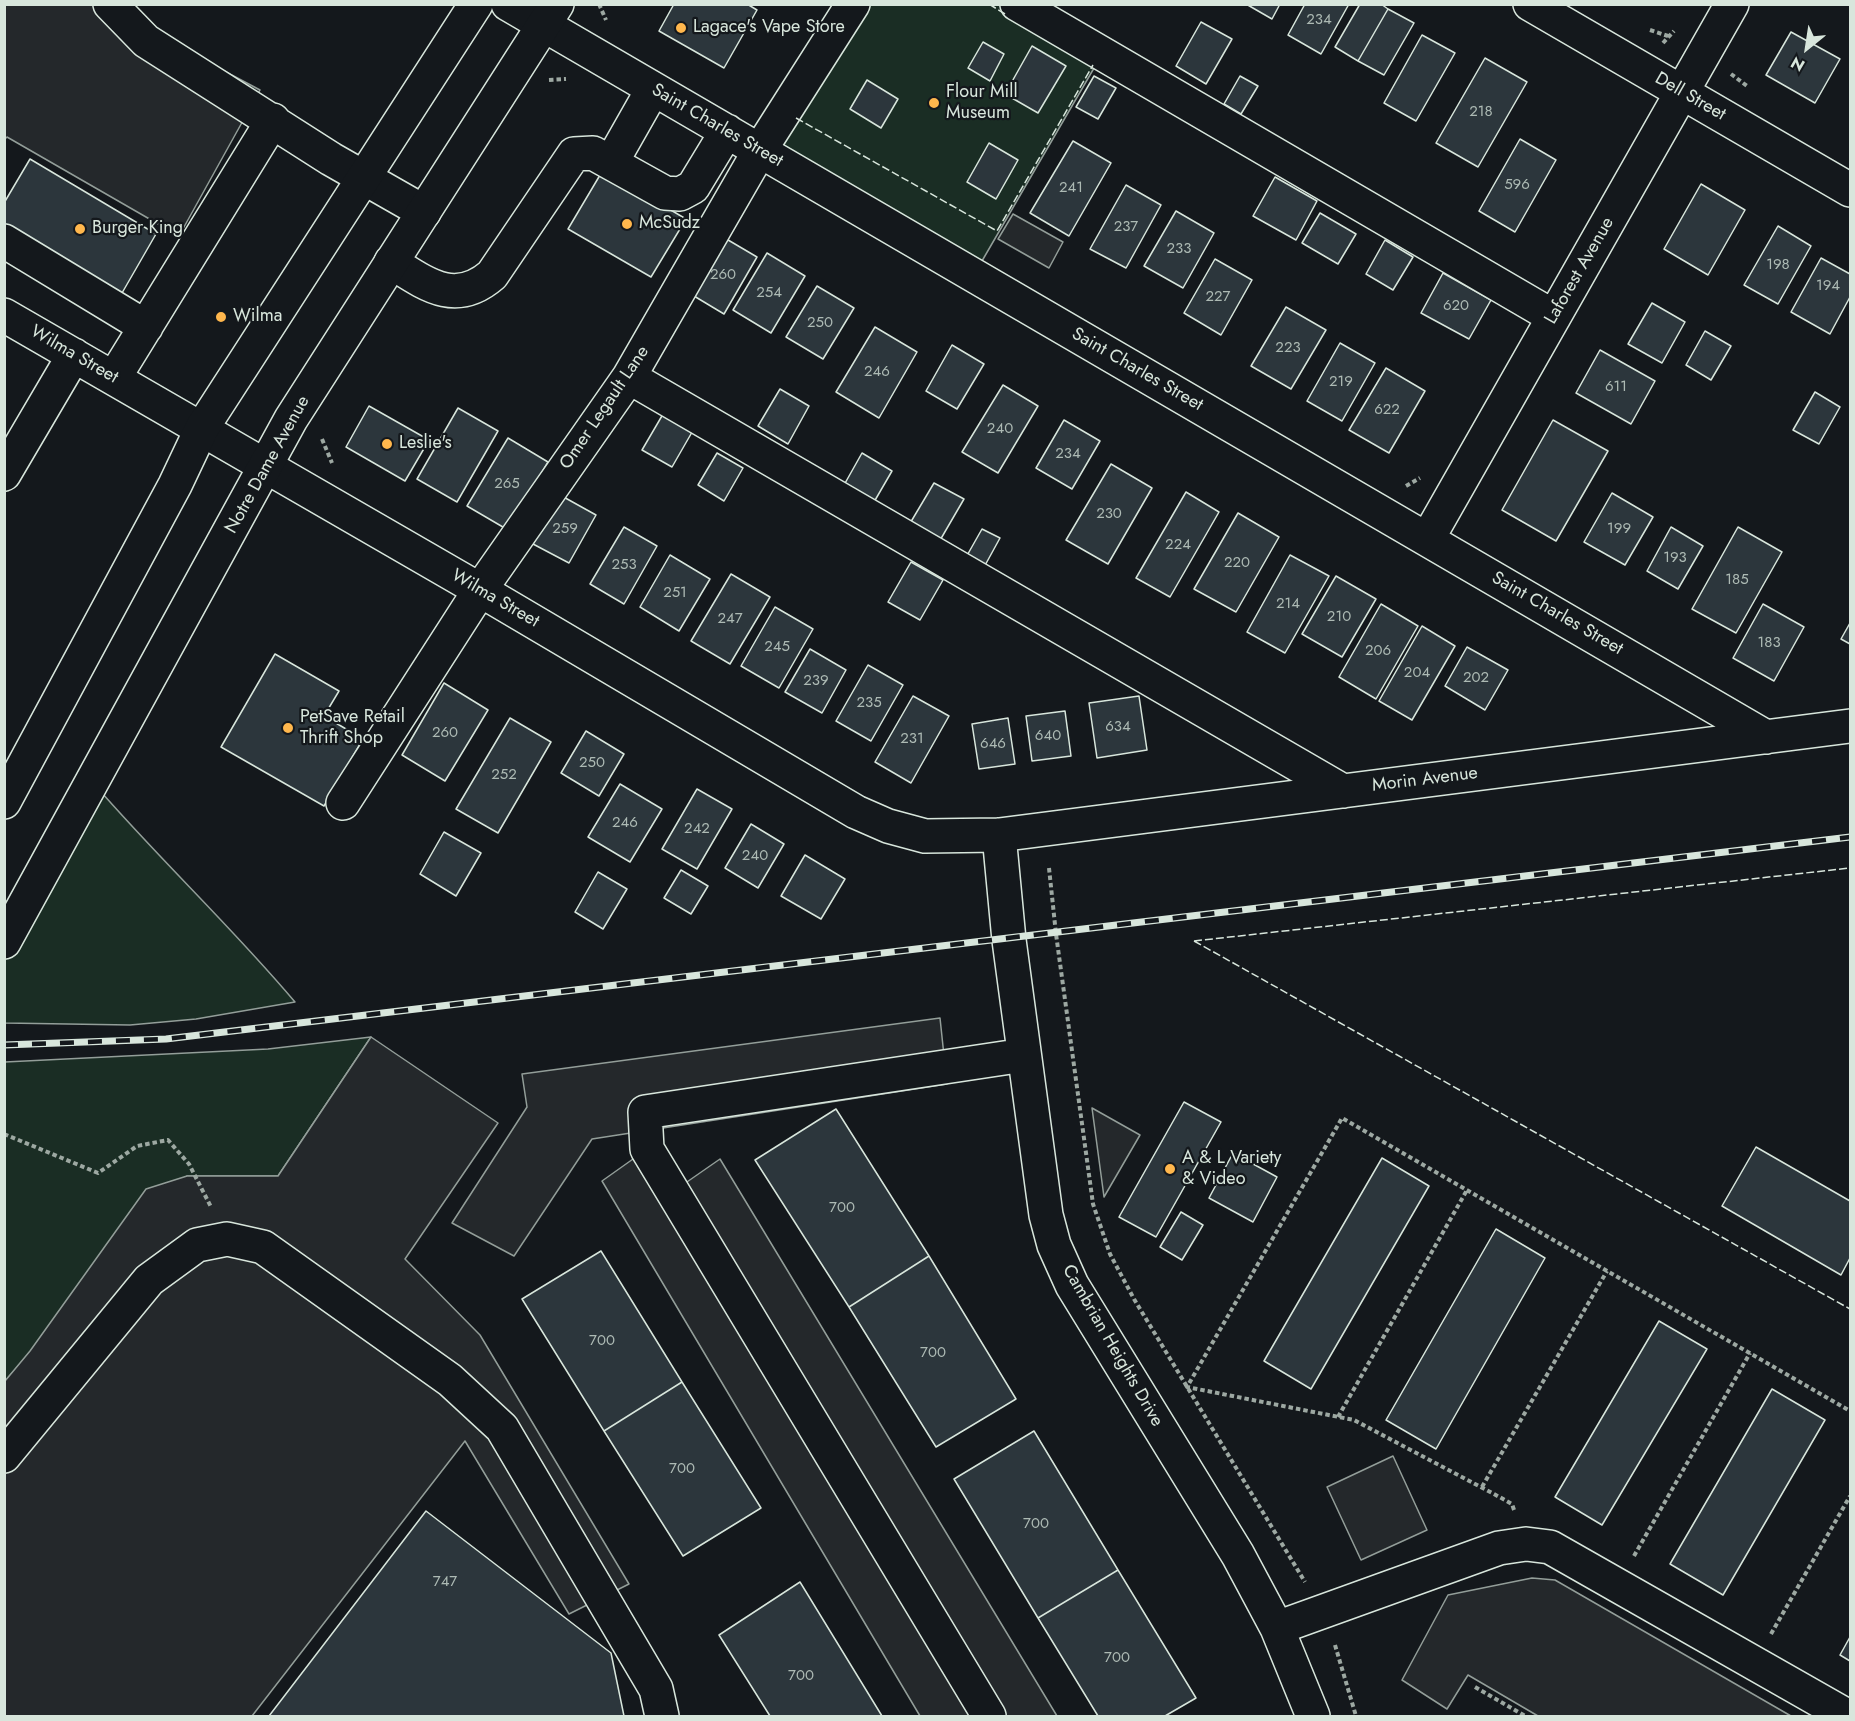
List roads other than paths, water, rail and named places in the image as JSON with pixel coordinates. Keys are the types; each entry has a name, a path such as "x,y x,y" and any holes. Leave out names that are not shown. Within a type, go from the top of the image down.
{"street":[{"path":"4,802 176,485 202,428 476,4"},
{"name":"Saint Charles Street","path":"508,4 550,15 653,89 1428,538 1766,737"},
{"name":"Omer Legault Lane","path":"343,803 480,590 629,377 760,150 853,4"},
{"path":"1017,4 1554,317"},
{"name":"Dell Street","path":"1530,4 1851,190"},
{"name":"Laforest Avenue","path":"1428,538 1732,4"},
{"path":"117,7 146,41 364,178 424,212"},
{"name":"Notre Dame Avenue","path":"4,942 291,419 550,15"},
{"path":"611,163 653,89"},
{"path":"114,378 273,120"},
{"path":"391,262 436,288 456,292 479,286 492,275 574,154 593,153 665,193 680,194 693,187 727,131"},
{"path":"4,241 146,327"},
{"name":"Wilma Street","path":"4,315 480,590 856,812 888,826 925,836 999,835"},
{"path":"4,474 74,355"},
{"path":"629,377 1343,791"},
{"name":"Morin Avenue","path":"999,835 1851,726"},
{"name":"Cambrian Heights Drive","path":"999,835 1024,1055 1046,1215 1054,1245 1068,1275 1238,1555 1277,1628 1313,1716"},
{"path":"989,1716 647,1149 645,1112 1024,1055"},
{"path":"4,1456 150,1281 197,1245 227,1239 263,1247 450,1380 502,1428 656,1689 662,1716"},
{"path":"1277,1628 1499,1548 1526,1544 1550,1547 1847,1716"}],"railway":[{"path":"4,1045 166,1039 1850,837"}],"place":[{"name":"Lagace's Vape Store","path":"681,28"},
{"name":"Flour Mill Museum","path":"934,103"},
{"name":"McSudz","path":"627,224"},
{"name":"Burger King","path":"80,229"},
{"name":"Wilma","path":"221,317"},
{"name":"Leslie's","path":"387,444"},
{"name":"PetSave Retail Thrift Shop","path":"288,728"},
{"name":"A & L Variety & Video","path":"1170,1169"}]}
